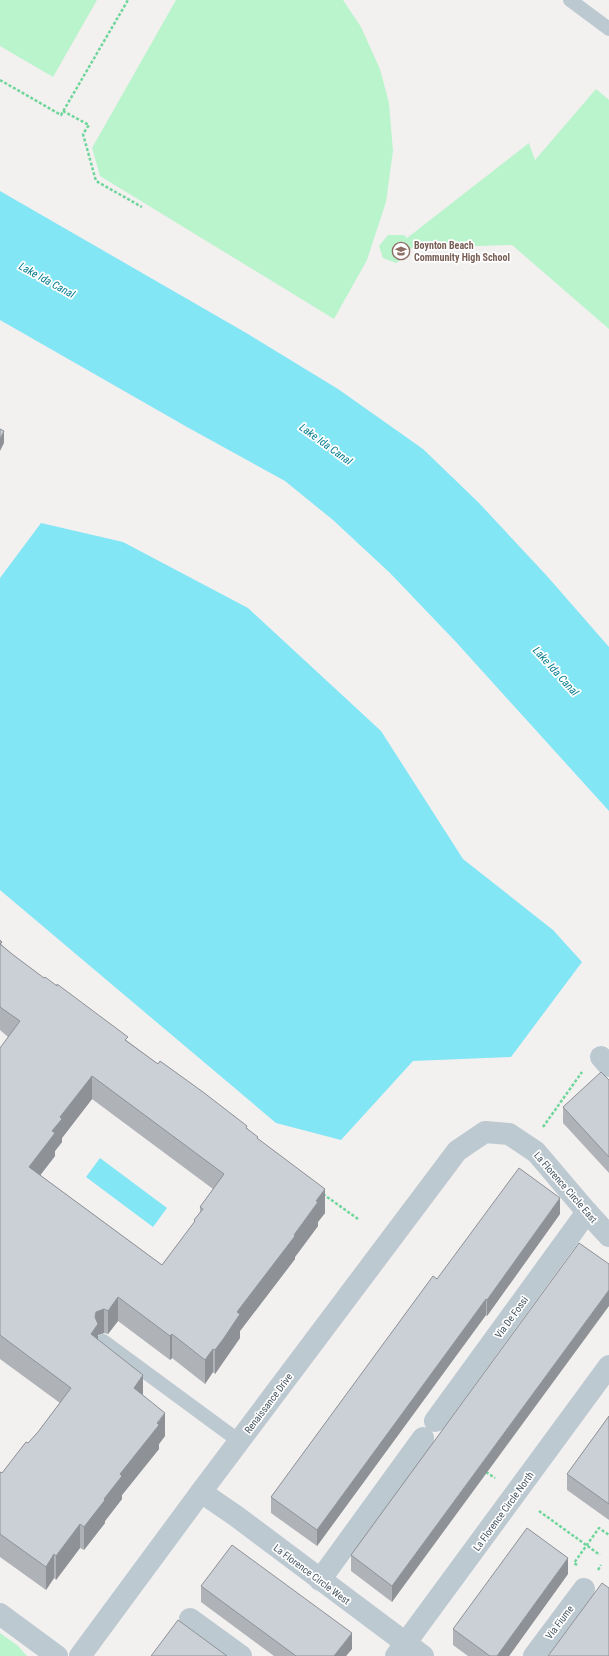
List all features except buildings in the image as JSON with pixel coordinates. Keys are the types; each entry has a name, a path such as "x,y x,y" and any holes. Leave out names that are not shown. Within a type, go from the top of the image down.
{"street":[{"name":"La Florence Circle East","path":"457,1151 485,1132 509,1134 536,1152 609,1236"},
{"name":"Renaissance Drive","path":"80,1656 200,1492 457,1151"},
{"name":"Via De Fossi","path":"320,1580 587,1212"},
{"name":"La Florence Circle North","path":"408,1652 609,1366"},
{"name":"La Florence Circle West","path":"200,1492 236,1516 320,1580 408,1652"},
{"name":"Via Fiume","path":"534,1656 584,1589"},
{"path":"0,1614 57,1656"},
{"path":"190,1619 241,1656"}],"lane":[{"path":"570,0 609,29"},
{"path":"104,1341 239,1441"}],"path":[{"path":"0,80 61,115 128,0"},
{"path":"64,110 89,125 84,134 96,181 142,207"},
{"path":"542,1129 582,1071"},
{"path":"319,1191 358,1219"},
{"path":"539,1511 600,1556"},
{"path":"574,1563 599,1528 609,1535"}],"green space":[{"path":"0,0 97,0 53,77 0,46"},
{"path":"176,0 343,0 361,27 380,69 389,103 393,151 386,202 367,260 334,319 100,176 92,148"},
{"path":"596,89 609,100 609,329 512,245 411,248 408,255 396,263 383,258 379,246 388,235 404,235 407,238 529,143 535,160"},
{"path":"0,1633 17,1645 27,1656 0,1656"}],"water":[{"name":"Lake Ida Canal","path":"0,191 248,334 338,389 423,449 479,503 547,576 609,647 609,811 456,642 390,573 333,520 285,481 0,320"},
{"path":"41,523 123,542 248,608 381,731 463,859 553,930 582,962 511,1057 413,1061 341,1140 276,1123 0,890 0,578"},
{"path":"100,1158 167,1208 153,1227 86,1177"}],"place":[{"name":"Boynton Beach Community High School","path":"401,251"}]}
